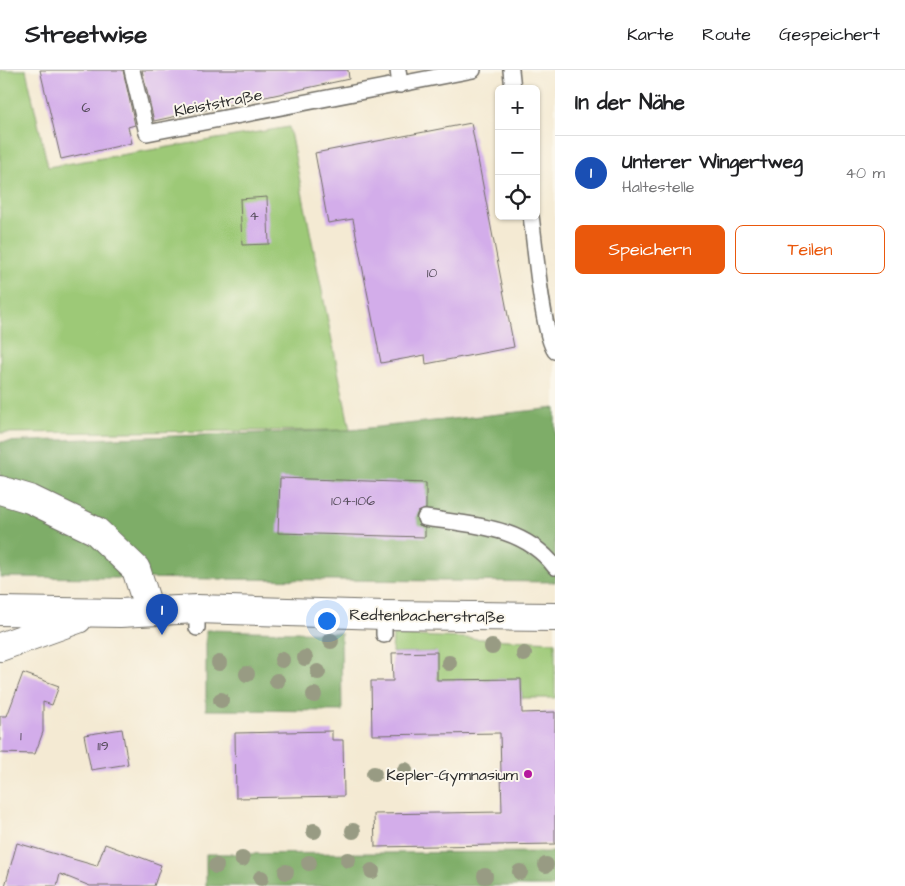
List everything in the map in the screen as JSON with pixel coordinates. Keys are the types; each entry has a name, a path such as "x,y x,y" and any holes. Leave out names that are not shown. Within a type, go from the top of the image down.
{"street":[{"path":"0,490 30,499 96,531 136,569 149,610"},
{"name":"Redtenbacherstraße","path":"0,611 120,612 149,610 197,619 384,625 555,617"},
{"path":"0,647 70,621 96,614 120,612"}],"lane":[{"name":"Kleiststraße","path":"132,70 147,133 399,78 472,70"},
{"path":"511,70 513,85"},
{"path":"532,220 550,345 555,351"},
{"path":"425,518 480,525 509,532 539,550 555,567"}],"green space":[{"path":"0,70 26,70 48,167 289,127 350,430 0,433"},
{"path":"555,408 555,582 0,577 0,442 350,430"},
{"path":"206,630 341,633 342,711 206,710"},
{"path":"393,635 555,642 555,698 522,698 521,679 437,680 437,652 392,653"},
{"path":"555,852 555,886 206,886 206,854"}],"building":[{"path":"40,70 123,70 135,125 128,127 132,143 61,159"},
{"path":"142,70 348,70 349,79 154,121"},
{"path":"471,123 514,347 426,364 425,355 381,363 353,219 328,223 315,153"},
{"path":"267,197 269,244 242,245 240,199"},
{"path":"280,478 426,483 426,509 418,512 416,517 419,525 425,527 425,537 278,533"},
{"name":"Kepler-Gymnasium","path":"437,652 437,680 521,679 522,713 555,712 555,844 375,847 374,814 502,812 500,733 372,735 371,681 393,681 392,653"},
{"path":"23,673 59,686 52,705 43,702 43,732 35,754 0,753 0,716 7,716"},
{"path":"122,729 128,764 91,770 84,735"},
{"path":"332,731 332,740 343,740 344,796 236,798 235,733"},
{"path":"17,843 97,866 105,844 161,865 154,886 90,886 60,874 57,886 5,886"}],"place":[{"name":"Unterer Wingertweg","path":"162,635"},
{"name":"Kepler-Gymnasium","path":"528,774"}]}
